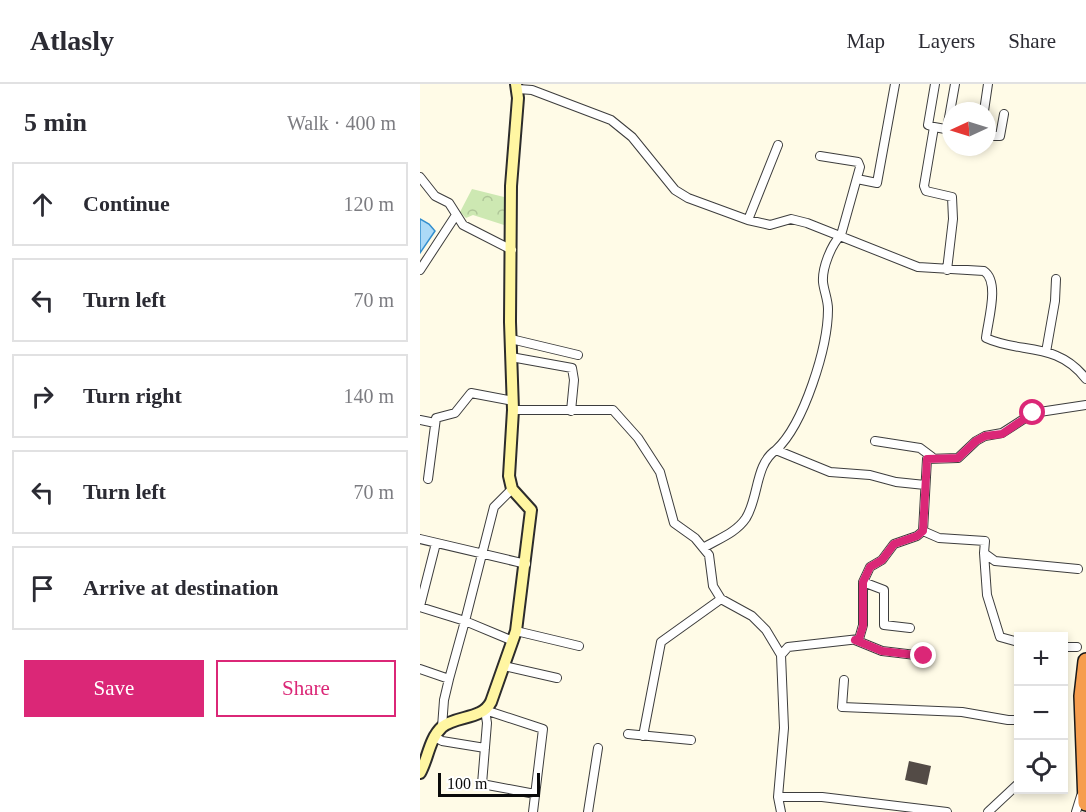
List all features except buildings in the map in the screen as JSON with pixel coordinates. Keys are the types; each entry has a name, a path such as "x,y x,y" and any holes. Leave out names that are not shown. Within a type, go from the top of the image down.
{"highway":[{"path":"1086,669 1082,696 1086,803"}],"main road":[{"path":"420,773 435,737 442,727 485,710 491,702 514,636 526,564 531,510 512,489 510,454 513,405 511,186 517,87"}],"street":[{"path":"857,179 877,183 896,84"},
{"path":"935,84 928,112 928,125 942,129"},
{"path":"953,102 955,84"},
{"path":"985,102 988,84"},
{"path":"517,87 532,90 611,120 632,137 675,190 688,198 748,220 770,225 791,219 841,235 918,267 984,271 989,275 992,284 986,338 997,343 1036,348 1046,352 1061,359 1086,379"},
{"path":"996,136 1000,136 1004,114"},
{"path":"933,127 924,190 952,197 953,219 947,270"},
{"path":"748,220 778,146"},
{"path":"703,548 726,536 746,518 763,464 794,425 824,353 828,308 823,279 835,242 841,235 860,167 858,162 820,156"},
{"path":"420,177 435,196 448,202 463,225 512,250"},
{"path":"420,270 456,215"},
{"path":"1046,352 1055,301 1056,279"},
{"path":"511,339 578,355"},
{"path":"511,357 572,368 574,380 571,411"},
{"path":"428,479 435,423 440,415 455,413 471,393 513,405 571,411 613,410 638,438 660,472 674,523 695,538 709,555 713,586 721,599 752,616 765,630 781,655 784,728 778,797 781,812"},
{"path":"781,655 788,647 859,639 863,626 863,582 870,567 882,560 894,544 917,536 923,531 927,459 932,457 958,458 976,441 985,436 1002,434 1033,413 1086,405"},
{"path":"420,420 435,423"},
{"path":"875,441 920,448 932,457"},
{"path":"776,450 830,472 870,475 896,482 925,485"},
{"path":"442,727 444,700 484,555 494,507 512,489"},
{"path":"923,531 939,538 985,541 987,596 1000,637 1014,641"},
{"path":"420,540 526,564"},
{"path":"436,543 420,606 514,636 579,646"},
{"path":"984,553 995,561 1078,568"},
{"path":"863,582 884,590 884,626 910,628"},
{"path":"643,736 661,642 721,599"},
{"path":"855,640 882,651 924,656"},
{"path":"1068,647 1077,647"},
{"path":"504,666 557,678"},
{"path":"420,669 449,679"},
{"path":"844,680 842,707 963,712 1014,720"},
{"path":"533,812 536,794 543,729 485,710 482,784 536,794"},
{"path":"628,734 692,740"},
{"path":"435,737 442,741 485,748"},
{"path":"588,812 598,748"},
{"path":"1076,812 1085,782"},
{"path":"988,812 1014,788"},
{"path":"778,797 822,797 947,812"}],"green space":[{"path":"472,189 508,198 504,225 473,215 466,218 460,212"}],"water":[{"path":"420,219 435,231 420,253"}],"route":[{"path":"924,656 882,651 855,640 859,639 863,626 861,602 863,582 870,567 882,560 894,544 917,536 923,531 927,459 932,457 958,458 976,441 985,436 1002,434 1033,413"}]}
